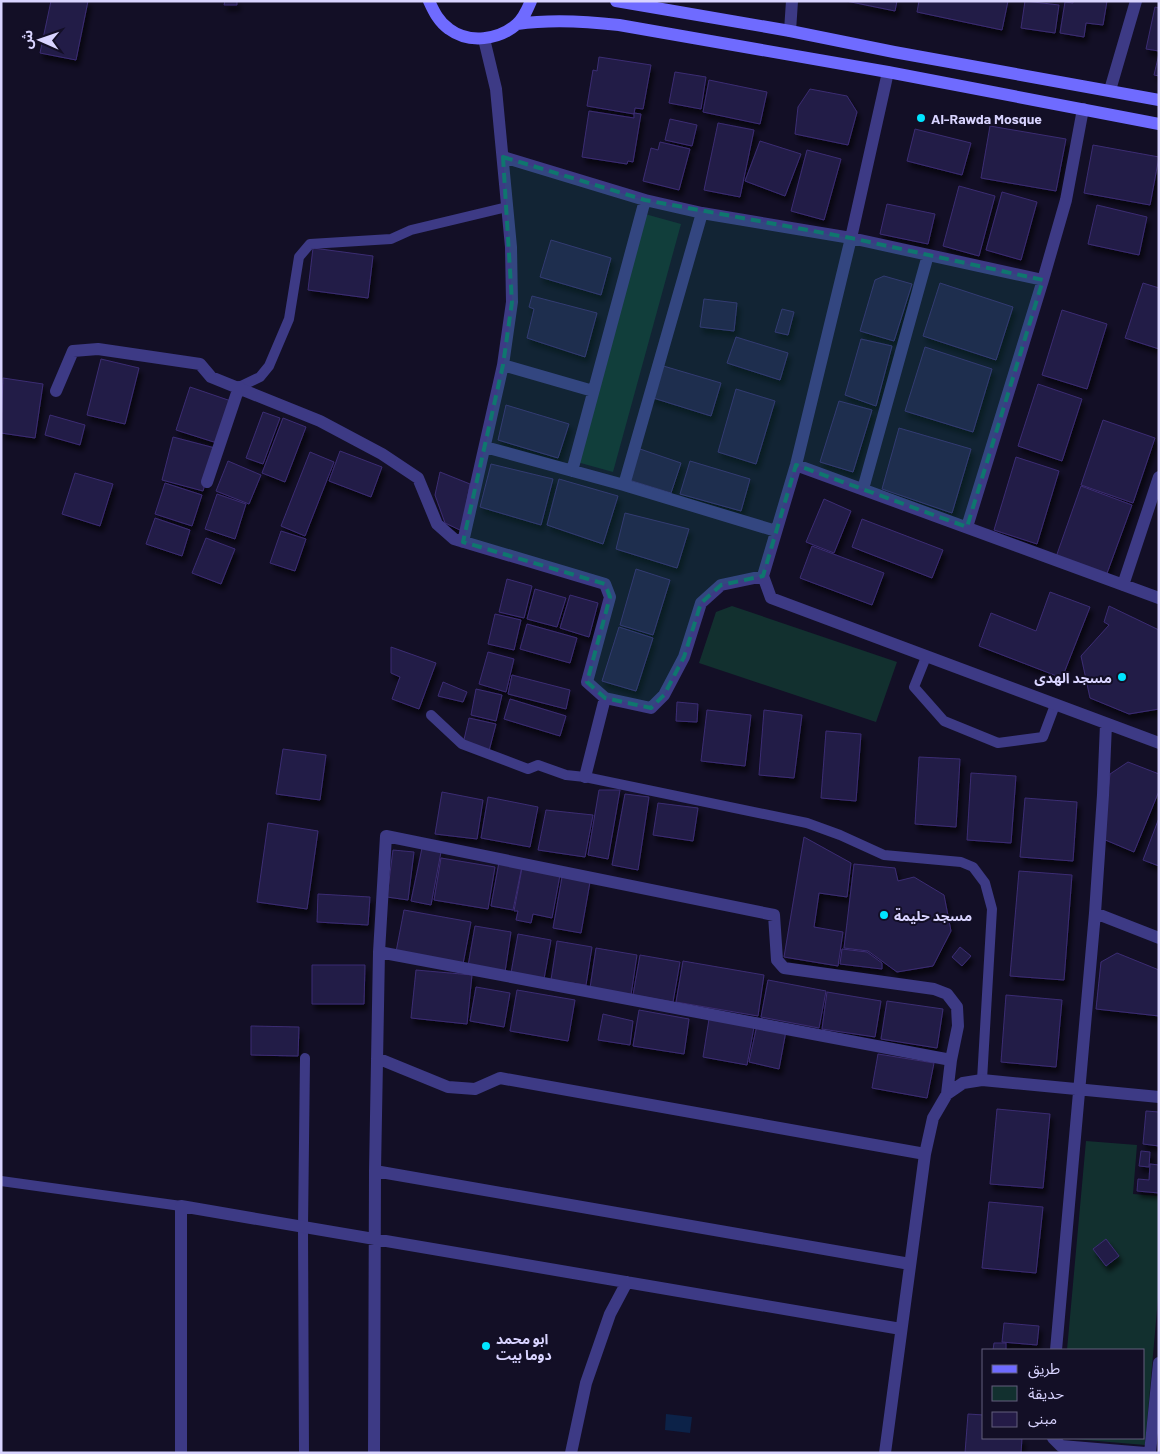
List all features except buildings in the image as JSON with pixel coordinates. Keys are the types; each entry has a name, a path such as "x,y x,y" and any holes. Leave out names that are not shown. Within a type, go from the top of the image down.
{"main road":[{"path":"429,1 437,17 450,30 466,37 484,39 502,34 517,24 531,1"},
{"path":"619,2 790,31 1159,100"},
{"path":"517,24 542,21 592,22 888,72 1159,124"},
{"path":"1069,107 1074,84"}],"street":[{"path":"790,31 792,1"},
{"path":"1110,90 1136,1"},
{"path":"463,542 503,365 512,302 511,246 496,89 484,39"},
{"path":"888,72 851,238 796,465 763,576 771,598 1159,743"},
{"path":"966,527 1066,200 1083,109"},
{"path":"502,157 645,200 702,213 851,238 1043,280"},
{"path":"572,472 645,200"},
{"path":"624,485 702,213"},
{"path":"863,489 928,255"},
{"path":"56,392 73,351 98,349 200,364 211,377 320,421 382,454 418,478 437,524 454,539 605,584 610,597 587,682 606,698 651,708 664,695 684,657 702,603 721,586 763,576"},
{"path":"503,365 594,391"},
{"path":"207,482 239,387"},
{"path":"485,447 624,485 776,531"},
{"path":"796,465 1159,598"},
{"path":"1123,585 1159,477"},
{"path":"585,777 606,698"},
{"path":"1056,1349 1095,912 1104,795 1106,724"},
{"path":"374,1453 375,1171 379,952 386,836 774,915 777,960 784,968 934,989 947,994 957,1006 958,1026 947,1094 933,1118 925,1154 885,1453"},
{"path":"1095,912 1159,938"},
{"path":"379,952 951,1060"},
{"path":"377,1058 448,1087 475,1090 500,1078 925,1154"},
{"path":"947,1094 963,1083 982,1080 1159,1097"},
{"path":"375,1171 910,1264"},
{"path":"181,1453 181,1206 901,1329"},
{"path":"571,1453 586,1383 610,1314 628,1282"},
{"path":"1150,1453 1159,1363"},
{"path":"1054,1439 1061,1446 1145,1453"}],"lane":[{"path":"239,387 260,377 269,366 289,319 299,257 310,244 391,239 411,230 507,207"},
{"path":"926,657 914,687 944,721 998,743 1043,737 1055,705"},
{"path":"431,715 462,744 528,769 538,765 566,775 585,777 807,824 840,834 884,855 961,862 973,867 985,883 992,909 982,1080"},
{"path":"304,1453 303,1227 305,1058"},
{"path":"1,1181 181,1206"}],"highlighted area":[{"path":"503,157 645,200 851,238 1043,280 967,527 796,465 763,576 721,585 701,603 684,657 664,695 651,708 605,698 587,682 610,597 605,584 463,542 503,365 512,302"}],"green space":[{"path":"645,214 681,224 613,472 577,462"},
{"path":"732,606 897,662 876,722 699,663 716,612"},
{"path":"1086,1141 1137,1145 1133,1194 1159,1196 1159,1287 1145,1445 1074,1439 1145,1439 1145,1349 1067,1349"}],"water":[{"path":"666,1414 692,1417 690,1433 665,1430"}],"place":[{"name":"Al-Rawda Mosque","path":"921,118"},
{"name":"مسجد الهدى","path":"1122,677"},
{"name":"مسجد حليمة","path":"884,915"},
{"name":"ابو محمد دوما بيت","path":"486,1346"}]}
